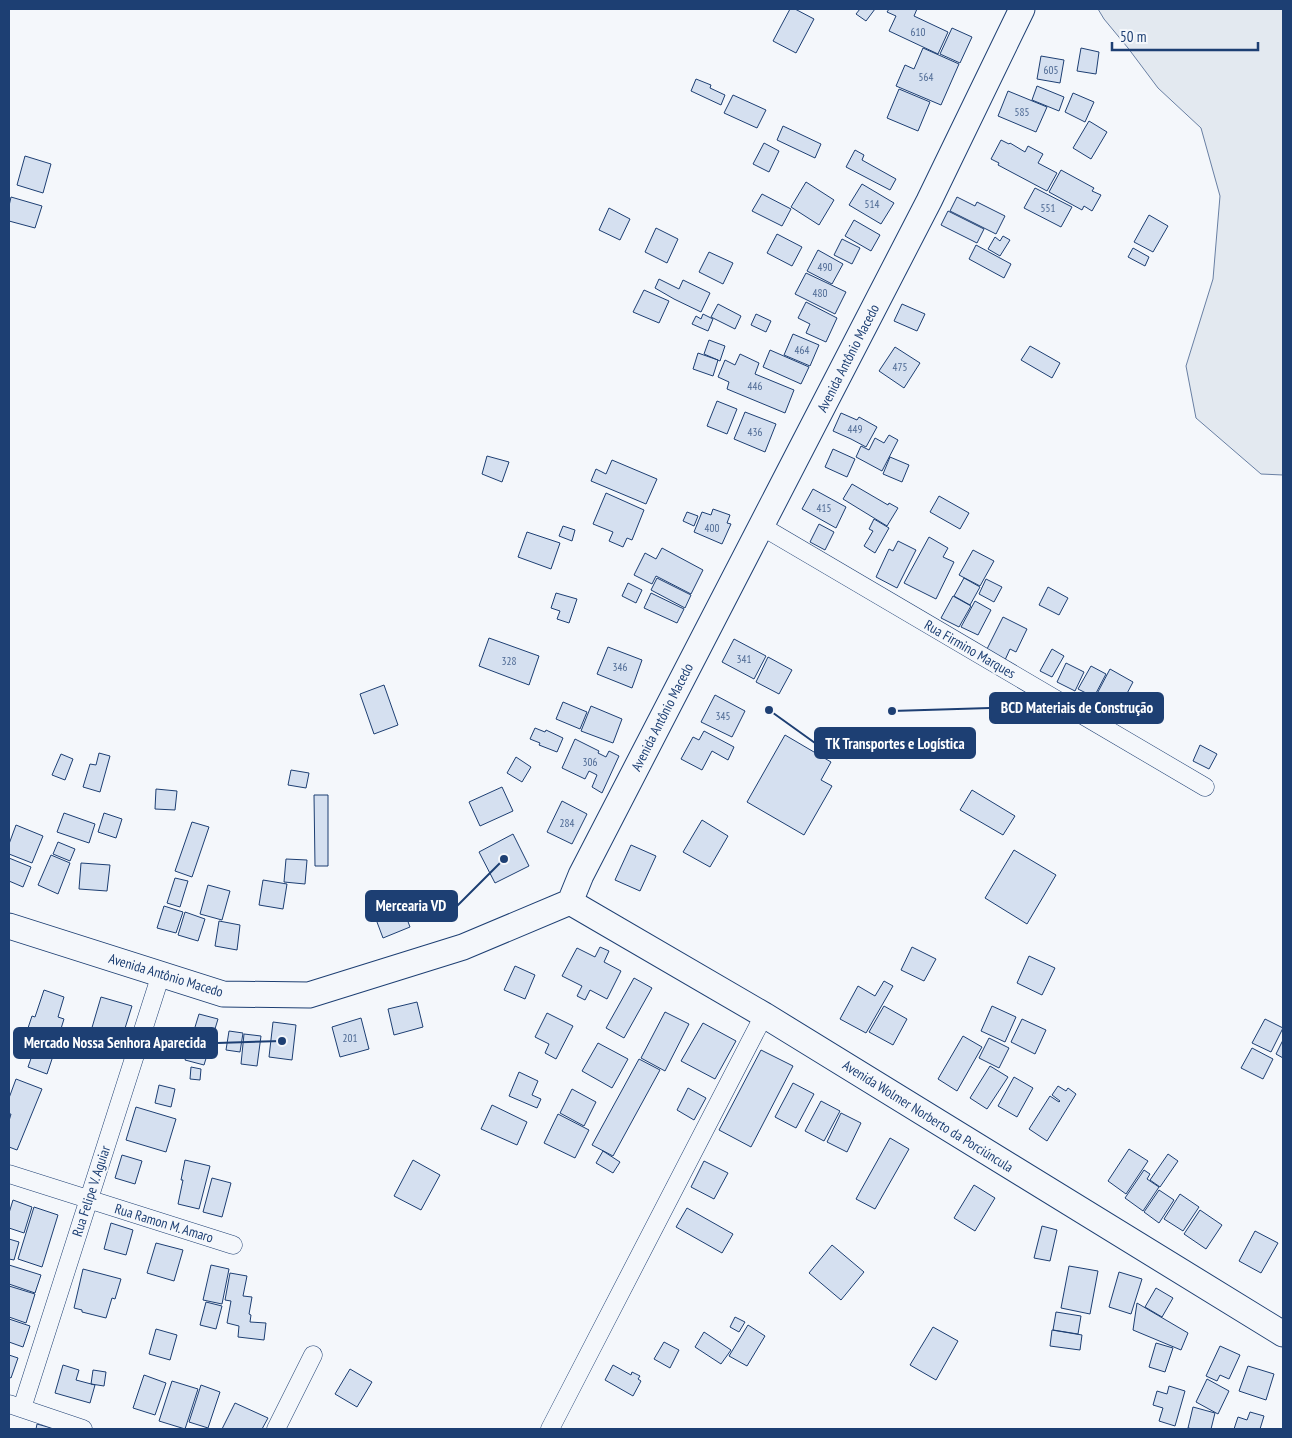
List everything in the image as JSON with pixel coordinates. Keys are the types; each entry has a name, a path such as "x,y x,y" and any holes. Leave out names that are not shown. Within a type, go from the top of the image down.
{"street":[{"name":"Avenida Antônio Macedo","path":"9,926 223,994 309,995 464,947 570,902 581,875 929,201 1022,9"},
{"name":"Rua Firmino Marques","path":"761,526 1205,787"},
{"name":"Avenida Wolmer Norberto da Porciúncula","path":"570,902 764,1014 1283,1334"},
{"name":"Rua Felipe V. Aguiar","path":"15,1406 88,1199 161,974"},
{"path":"550,1429 764,1014"},
{"name":"Rua Ramon M. Amaro","path":"9,1174 233,1245"},
{"path":"276,1429 313,1355"},
{"path":"15,1406 83,1429"}],"shaded area":[{"path":"1098,9 1283,9 1283,475 1261,474 1196,418 1186,366 1213,279 1220,196 1201,128 1158,88"}],"building":[{"path":"790,9 795,9 814,19 796,53 773,41"},
{"path":"860,9 875,9 866,21 856,14"},
{"path":"889,9 917,9 914,16 948,32 938,54 889,31 896,16 887,12"},
{"path":"952,28 972,37 960,63 940,54"},
{"path":"923,48 959,64 941,105 896,86 905,65 914,69"},
{"path":"1081,48 1099,52 1096,74 1077,71"},
{"path":"1041,56 1064,60 1060,83 1037,79"},
{"path":"696,79 711,85 710,88 725,95 721,105 691,91"},
{"path":"1037,86 1064,97 1059,111 1032,100"},
{"path":"899,89 930,102 918,131 887,118"},
{"path":"1008,91 1047,107 1036,132 998,116"},
{"path":"1073,93 1094,102 1085,122 1065,112"},
{"path":"733,95 766,110 757,128 724,113"},
{"path":"1089,121 1107,132 1091,159 1073,148"},
{"path":"783,126 821,144 815,158 777,140"},
{"path":"1001,140 1025,152 1028,146 1043,154 1038,163 1057,173 1047,191 998,165 999,163 991,159"},
{"path":"764,143 779,151 769,172 753,164"},
{"path":"855,150 864,155 862,160 896,179 890,190 846,167"},
{"path":"25,156 51,164 43,193 17,185"},
{"path":"1061,170 1094,188 1092,191 1101,195 1092,211 1084,206 1082,210 1049,192"},
{"path":"806,182 834,200 819,225 791,207"},
{"path":"862,184 894,203 881,224 849,205"},
{"path":"1035,188 1072,207 1061,227 1024,208"},
{"path":"762,194 791,209 782,226 752,211"},
{"path":"11,197 42,206 35,228 9,221"},
{"path":"957,197 975,206 977,202 1005,216 996,234 950,211"},
{"path":"609,208 630,219 620,240 599,230"},
{"path":"948,211 984,229 977,243 941,225"},
{"path":"1149,215 1168,226 1153,252 1134,242"},
{"path":"854,220 880,235 871,251 845,236"},
{"path":"656,228 678,239 667,263 645,252"},
{"path":"777,234 802,247 792,266 767,253"},
{"path":"1003,236 1010,240 1000,256 988,249 995,237 1000,241"},
{"path":"842,239 860,248 852,264 834,255"},
{"path":"976,245 1011,264 1004,278 969,259"},
{"path":"1133,248 1149,257 1145,266 1128,257"},
{"path":"818,250 843,264 832,284 807,271"},
{"path":"709,252 733,263 723,284 699,272"},
{"path":"806,273 846,292 835,314 795,294"},
{"path":"659,279 679,289 683,280 710,293 701,312 655,288"},
{"path":"644,290 669,301 659,323 633,312"},
{"path":"806,302 837,318 826,342 806,333 810,324 798,318"},
{"path":"718,304 741,316 735,329 711,317"},
{"path":"902,304 925,314 917,331 894,321"},
{"path":"703,314 713,319 708,331 692,324 696,316 701,319"},
{"path":"756,314 771,321 766,332 751,325"},
{"path":"793,334 819,345 810,366 784,355"},
{"path":"709,340 725,346 720,361 704,354"},
{"path":"1030,346 1060,363 1052,378 1021,360"},
{"path":"895,347 920,363 904,388 879,371"},
{"path":"770,350 809,367 801,384 763,367"},
{"path":"698,353 718,360 713,376 693,369"},
{"path":"740,354 759,363 755,374 794,390 785,413 727,389 729,382 718,377 725,360 735,365"},
{"path":"717,401 737,409 727,434 707,426"},
{"path":"745,412 776,424 765,452 734,439"},
{"path":"841,413 857,420 859,417 877,427 866,447 833,431"},
{"path":"889,435 898,440 882,471 856,457 861,446 869,450 875,438 884,443"},
{"path":"833,449 855,459 847,477 825,467"},
{"path":"487,456 509,462 502,482 482,474"},
{"path":"890,457 909,465 902,482 883,474"},
{"path":"612,460 657,479 646,504 591,481 596,469 606,474"},
{"path":"852,484 888,505 889,503 898,508 887,526 843,499"},
{"path":"813,489 846,507 836,528 802,509"},
{"path":"606,493 644,510 632,540 627,538 623,547 609,541 613,532 593,524"},
{"path":"939,496 969,513 960,529 930,512"},
{"path":"713,509 730,515 727,523 731,524 722,544 694,532 702,512 711,515"},
{"path":"687,512 698,516 694,526 683,521"},
{"path":"874,519 889,528 875,553 864,546 873,531 869,529"},
{"path":"819,524 834,532 825,550 810,542"},
{"path":"563,526 575,530 572,541 559,536"},
{"path":"527,532 560,543 551,569 518,557"},
{"path":"929,537 948,548 943,557 954,562 936,599 904,583"},
{"path":"898,541 916,550 897,588 876,577 889,549 893,551"},
{"path":"662,548 703,570 691,594 656,576 652,584 634,575 645,553 656,559"},
{"path":"973,550 994,561 980,586 959,575"},
{"path":"657,578 691,595 685,608 651,590"},
{"path":"964,578 980,587 970,605 954,596"},
{"path":"986,579 1002,587 994,602 979,594"},
{"path":"628,583 642,590 636,603 622,596"},
{"path":"1048,587 1068,598 1059,615 1039,605"},
{"path":"556,593 577,599 569,623 557,619 560,611 551,608"},
{"path":"651,593 684,609 677,623 644,608"},
{"path":"953,596 971,606 959,627 941,618"},
{"path":"975,601 991,610 978,635 961,627"},
{"path":"1003,617 1027,629 1016,652 1010,649 1005,660 986,651"},
{"path":"489,638 539,656 529,685 479,666"},
{"path":"734,639 766,656 754,679 722,662"},
{"path":"608,647 642,660 632,688 597,674"},
{"path":"1052,649 1064,656 1052,677 1040,671"},
{"path":"768,657 792,670 779,694 756,682"},
{"path":"1066,663 1084,672 1075,691 1057,682"},
{"path":"1091,666 1106,674 1094,697 1078,689"},
{"path":"1110,669 1133,682 1112,722 1089,709"},
{"path":"384,685 398,725 374,734 360,694"},
{"path":"715,695 745,711 732,737 701,722"},
{"path":"563,702 587,712 580,729 556,719"},
{"path":"591,706 622,719 613,743 581,731"},
{"path":"535,728 545,732 546,730 563,738 557,752 539,745 540,743 530,739"},
{"path":"704,731 734,747 728,760 712,751 702,770 681,759 693,737 699,740"},
{"path":"785,735 831,762 821,780 832,786 804,835 747,802"},
{"path":"575,739 599,751 598,753 606,757 609,751 619,756 602,793 592,787 597,775 589,771 585,779 562,768"},
{"path":"1200,745 1217,754 1209,769 1193,761"},
{"path":"99,753 110,756 100,792 83,787 90,764 96,765"},
{"path":"61,754 73,759 65,780 52,775"},
{"path":"516,757 531,767 522,782 507,773"},
{"path":"291,770 309,773 306,788 288,785"},
{"path":"502,787 513,811 480,826 469,802"},
{"path":"156,789 177,791 175,810 155,809"},
{"path":"972,790 1015,816 1003,835 960,810"},
{"path":"314,795 328,795 328,866 315,866"},
{"path":"562,801 587,814 572,844 547,832"},
{"path":"64,813 95,824 89,843 57,832"},
{"path":"104,813 122,819 116,838 98,832"},
{"path":"702,820 728,836 710,867 683,852"},
{"path":"192,822 209,827 192,877 175,871"},
{"path":"16,825 43,836 32,863 9,854 9,844"},
{"path":"513,834 529,866 495,883 479,852"},
{"path":"58,842 75,849 70,861 53,854"},
{"path":"631,845 656,856 640,891 615,880"},
{"path":"1014,850 1056,875 1027,924 985,898"},
{"path":"51,855 70,863 58,894 38,885"},
{"path":"9,858 31,867 23,887 9,881"},
{"path":"286,859 307,860 305,884 284,882"},
{"path":"81,863 110,865 107,891 79,889"},
{"path":"175,878 188,881 180,907 167,903"},
{"path":"263,880 287,884 283,909 259,905"},
{"path":"208,885 230,891 222,920 200,914"},
{"path":"401,903 410,927 383,938 374,914"},
{"path":"164,906 183,912 176,933 157,928"},
{"path":"185,912 205,919 198,941 178,935"},
{"path":"219,921 240,925 237,950 215,946"},
{"path":"600,947 609,951 604,962 621,971 607,999 590,990 585,1000 577,996 582,986 562,976 577,948 595,957"},
{"path":"912,947 936,959 924,981 901,970"},
{"path":"1029,956 1055,968 1042,995 1017,983"},
{"path":"515,966 535,975 525,999 504,990"},
{"path":"634,978 652,988 624,1038 606,1028"},
{"path":"884,981 893,986 866,1033 840,1019 858,986 875,996"},
{"path":"44,990 64,997 58,1017 64,1019 59,1035 49,1033 45,1046 55,1050 47,1074 28,1067 36,1044 24,1040 32,1016 35,1017"},
{"path":"101,997 132,1006 121,1041 91,1031"},
{"path":"417,1002 423,1027 394,1035 388,1009"},
{"path":"884,1006 907,1019 893,1045 869,1032"},
{"path":"992,1006 1016,1017 1005,1042 981,1031"},
{"path":"665,1012 689,1024 665,1071 641,1058"},
{"path":"547,1013 573,1026 556,1059 545,1053 549,1044 535,1037"},
{"path":"199,1014 218,1019 204,1065 185,1060"},
{"path":"361,1018 369,1049 340,1057 332,1027"},
{"path":"1022,1019 1046,1030 1035,1054 1011,1042"},
{"path":"1265,1019 1283,1028 1271,1052 1252,1043"},
{"path":"273,1022 296,1025 292,1060 269,1057"},
{"path":"703,1023 736,1041 715,1079 681,1061"},
{"path":"229,1031 243,1033 240,1052 226,1050"},
{"path":"244,1034 261,1036 257,1066 241,1064"},
{"path":"963,1036 982,1047 957,1091 938,1079"},
{"path":"989,1038 1009,1048 999,1068 979,1058"},
{"path":"1283,1040 1283,1058 1276,1054"},
{"path":"598,1043 628,1059 612,1088 582,1071"},
{"path":"1252,1048 1273,1059 1263,1079 1241,1068"},
{"path":"761,1050 793,1066 751,1147 719,1130"},
{"path":"639,1059 660,1070 613,1156 592,1145"},
{"path":"990,1066 1008,1077 987,1109 970,1098"},
{"path":"191,1067 201,1069 200,1080 190,1079"},
{"path":"519,1072 538,1081 532,1095 541,1099 537,1108 509,1096"},
{"path":"1014,1077 1033,1088 1017,1117 998,1106"},
{"path":"16,1079 42,1089 17,1150 9,1147 9,1121 11,1114 9,1114 9,1098"},
{"path":"793,1083 814,1094 796,1128 775,1117"},
{"path":"159,1085 175,1089 171,1107 155,1103"},
{"path":"1058,1086 1066,1091 1068,1088 1076,1094 1047,1141 1029,1129 1050,1096 1060,1101 1052,1095"},
{"path":"688,1088 706,1098 694,1120 677,1110"},
{"path":"572,1089 596,1102 584,1126 560,1113"},
{"path":"821,1101 840,1111 824,1141 805,1131"},
{"path":"492,1105 527,1122 517,1145 481,1129"},
{"path":"136,1107 176,1119 166,1152 126,1140"},
{"path":"841,1113 861,1123 847,1152 827,1142"},
{"path":"558,1114 589,1130 575,1158 544,1143"},
{"path":"890,1138 909,1149 875,1209 856,1199"},
{"path":"1129,1149 1148,1161 1126,1194 1108,1181"},
{"path":"603,1151 620,1162 613,1173 596,1163"},
{"path":"1168,1154 1178,1161 1160,1187 1150,1180"},
{"path":"122,1155 142,1161 135,1184 115,1178"},
{"path":"185,1160 210,1166 199,1209 178,1204"},
{"path":"413,1160 440,1175 421,1210 394,1196"},
{"path":"704,1161 728,1173 714,1199 691,1187"},
{"path":"1144,1170 1150,1174 1147,1179 1159,1187 1143,1211 1125,1198"},
{"path":"212,1178 231,1183 222,1217 203,1212"},
{"path":"974,1185 995,1198 975,1231 954,1218"},
{"path":"1159,1190 1174,1200 1159,1223 1144,1212"},
{"path":"1180,1194 1199,1207 1183,1231 1164,1219"},
{"path":"13,1200 32,1207 24,1233 9,1228 9,1213"},
{"path":"34,1207 58,1215 42,1267 18,1259"},
{"path":"687,1208 733,1234 722,1253 676,1227"},
{"path":"1200,1210 1222,1225 1206,1249 1184,1234"},
{"path":"111,1223 133,1230 126,1255 104,1249"},
{"path":"1042,1226 1057,1230 1050,1261 1034,1258"},
{"path":"1255,1231 1278,1243 1261,1273 1239,1261"},
{"path":"9,1239 19,1242 14,1260 9,1259"},
{"path":"156,1243 183,1250 174,1281 147,1273"},
{"path":"832,1245 864,1272 841,1300 809,1273"},
{"path":"9,1265 41,1275 35,1293 9,1284"},
{"path":"211,1265 229,1269 222,1304 203,1300"},
{"path":"1069,1266 1098,1271 1090,1314 1061,1308"},
{"path":"83,1269 121,1279 115,1299 112,1298 106,1318 74,1308"},
{"path":"1119,1272 1142,1279 1131,1314 1109,1307"},
{"path":"230,1273 247,1276 243,1296 252,1297 249,1314 251,1315 250,1322 266,1323 264,1340 238,1337 239,1326 227,1323 231,1301 225,1300"},
{"path":"9,1286 35,1294 26,1323 9,1317"},
{"path":"1156,1288 1173,1298 1162,1317 1145,1307"},
{"path":"206,1302 222,1306 216,1329 200,1325"},
{"path":"1137,1303 1188,1333 1181,1350 1133,1330"},
{"path":"1056,1312 1081,1316 1078,1334 1053,1330"},
{"path":"735,1317 745,1322 739,1332 730,1327"},
{"path":"9,1319 30,1326 23,1347 9,1342"},
{"path":"748,1325 765,1336 747,1366 729,1356"},
{"path":"933,1327 958,1341 936,1380 910,1365"},
{"path":"156,1329 177,1335 170,1360 149,1354"},
{"path":"1052,1330 1082,1335 1080,1350 1050,1346"},
{"path":"704,1332 731,1350 721,1364 695,1347"},
{"path":"664,1342 679,1350 670,1368 654,1359"},
{"path":"1156,1343 1173,1348 1165,1372 1149,1367"},
{"path":"1220,1346 1240,1355 1229,1379 1220,1375 1217,1381 1206,1376"},
{"path":"9,1355 18,1358 11,1378 9,1377"},
{"path":"63,1365 79,1370 76,1380 95,1385 90,1403 55,1393"},
{"path":"613,1365 631,1375 632,1372 640,1376 638,1379 641,1381 633,1396 605,1380"},
{"path":"1248,1366 1274,1374 1266,1400 1239,1391"},
{"path":"350,1369 372,1382 357,1407 335,1394"},
{"path":"93,1370 106,1372 104,1386 91,1384"},
{"path":"144,1375 166,1383 155,1415 133,1408"},
{"path":"1207,1379 1229,1391 1218,1414 1196,1402"},
{"path":"172,1381 198,1389 185,1429 159,1421"},
{"path":"201,1385 220,1392 208,1428 189,1422"},
{"path":"1169,1386 1185,1391 1175,1426 1159,1421 1163,1408 1153,1405 1157,1391 1167,1394"},
{"path":"235,1403 268,1418 262,1429 222,1429"},
{"path":"1193,1407 1215,1413 1211,1429 1188,1428"},
{"path":"1250,1412 1264,1416 1260,1429 1234,1429 1238,1417 1247,1420"},
{"path":"37,1424 55,1429 36,1429"}],"place":[{"name":"TK Transportes e Logística","path":"769,710"},
{"name":"BCD Materiais de Construção","path":"892,711"},
{"name":"Mercearia VD","path":"504,859"},
{"name":"Mercado Nossa Senhora Aparecida","path":"282,1041"}]}
